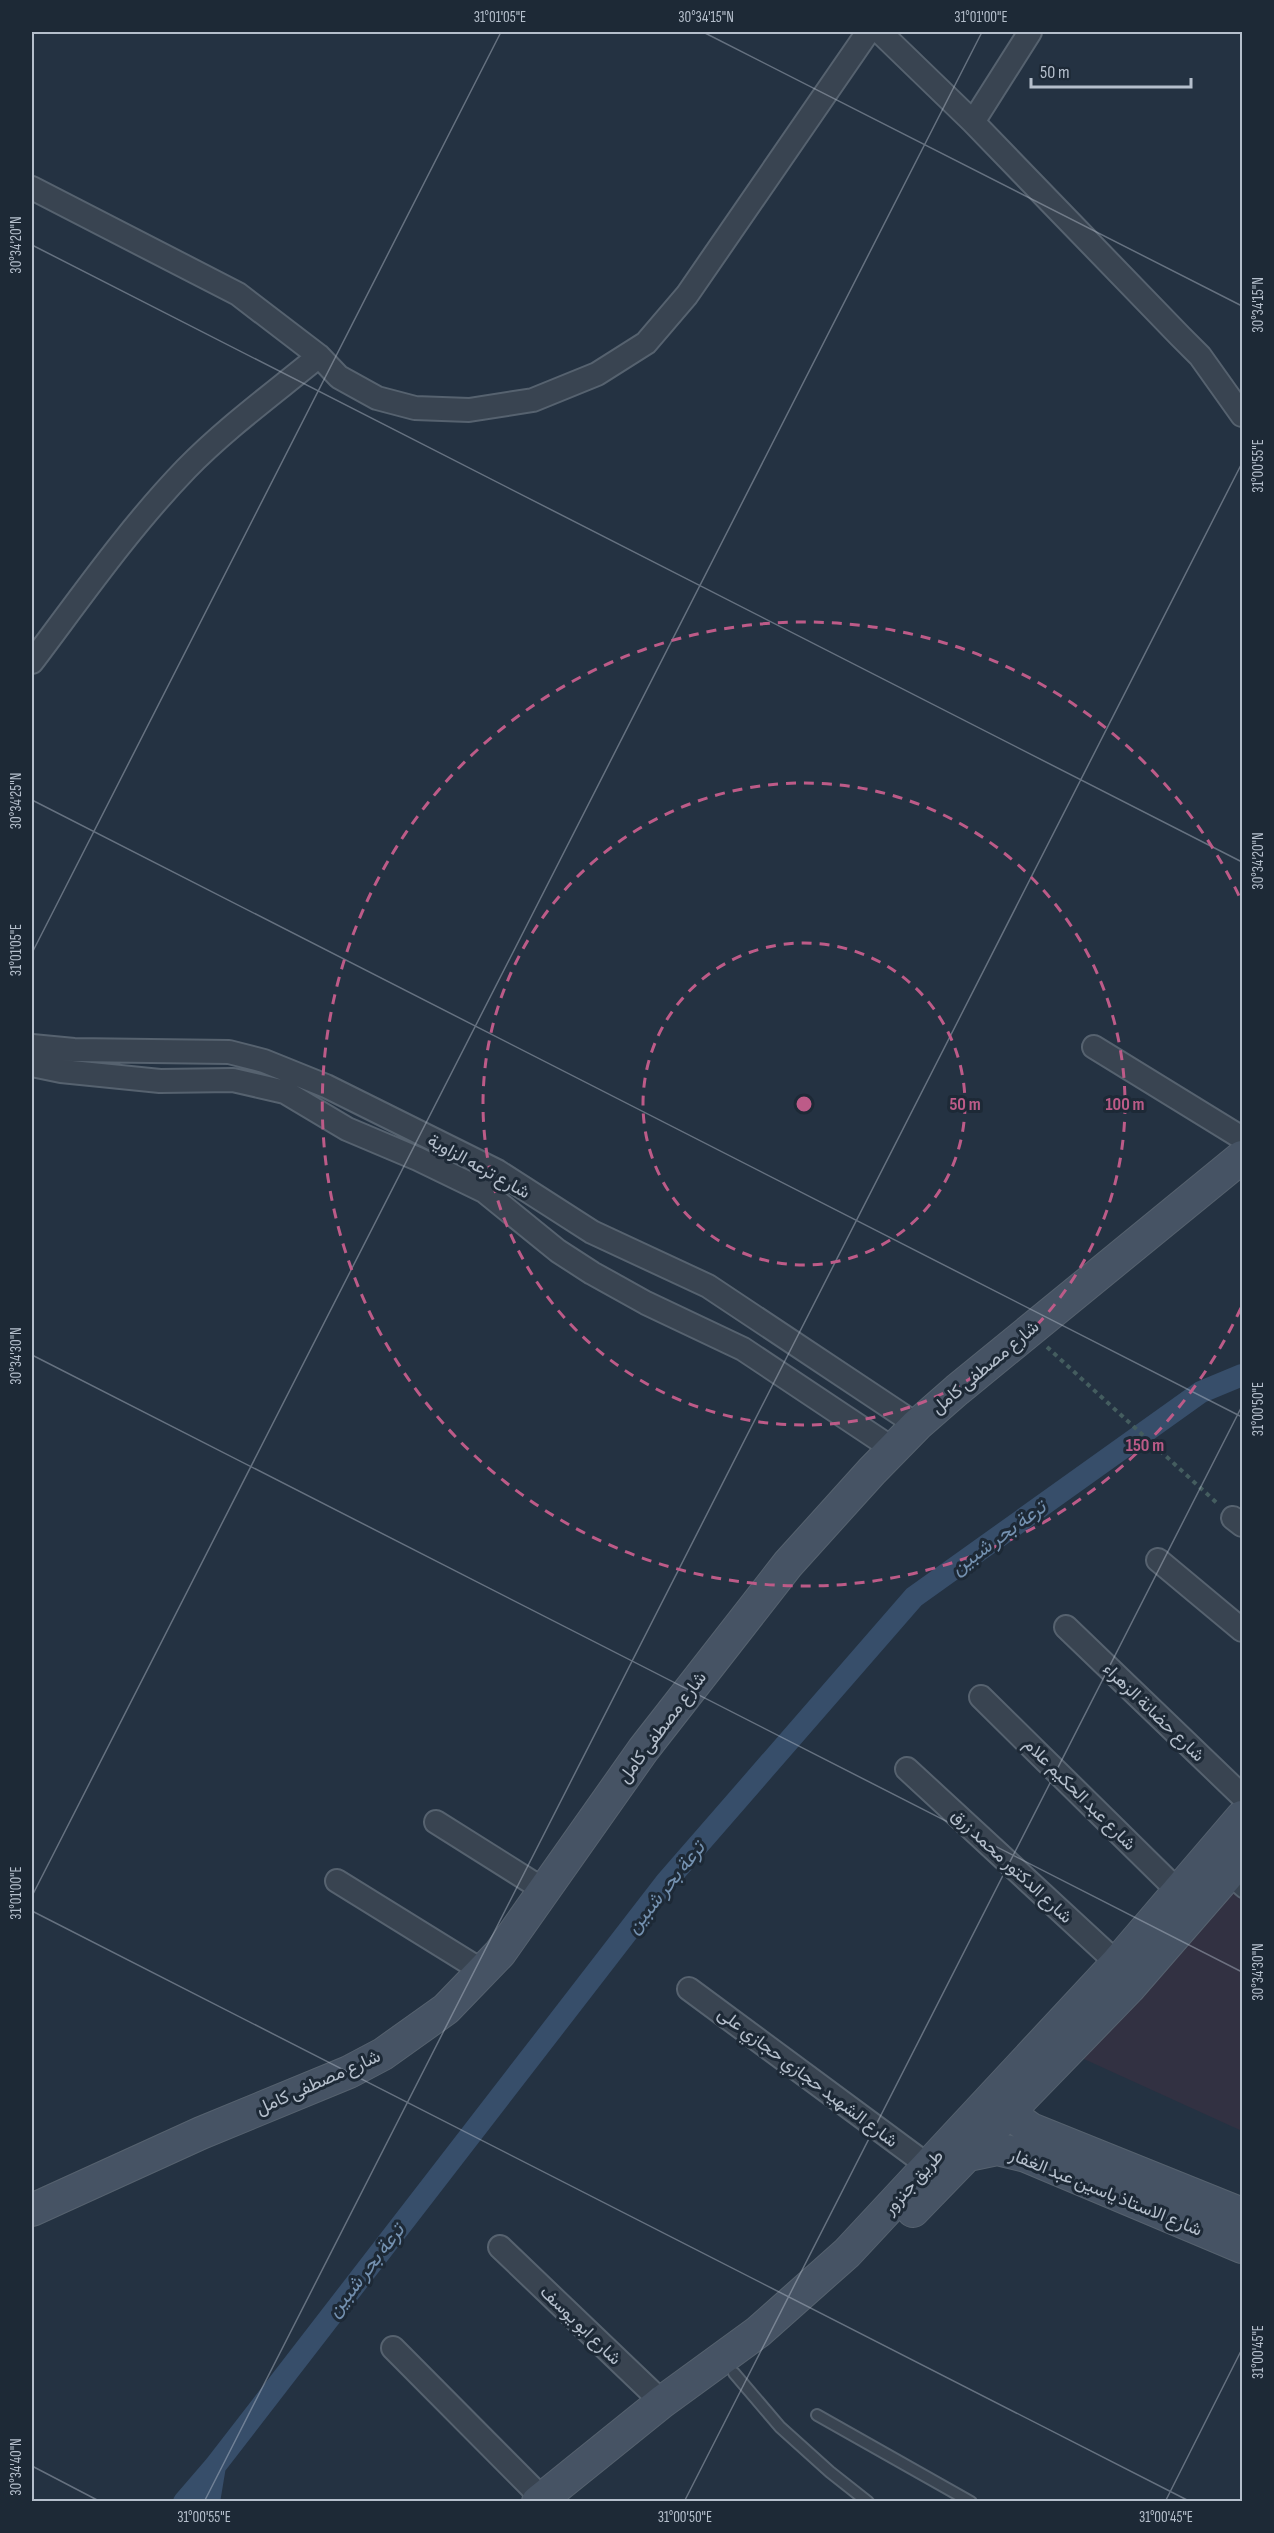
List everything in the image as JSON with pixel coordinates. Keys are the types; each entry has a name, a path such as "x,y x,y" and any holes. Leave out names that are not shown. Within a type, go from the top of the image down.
{"main road":[{"name":"شارع مصطفى كامل","path":"32,2210 375,2058 416,2033 446,2009 484,1972 644,1750 788,1563 893,1449 917,1425 1087,1281 1242,1157"},
{"name":"طريق جنزور","path":"550,2500 662,2402 711,2368 803,2293 889,2210 927,2165 1117,1963 1242,1817"},
{"name":"طريق جنزور","path":"550,2500 671,2419 734,2373 830,2293 1014,2108 1237,1876"},
{"name":"شارع الاستاذ ياسين عبد الغفار","path":"1014,2108 1021,2122 1031,2129 1242,2214"},
{"name":"شارع الاستاذ ياسين عبد الغفار","path":"968,2155 997,2150 1026,2156 1242,2247"}],"street":[{"path":"32,188 238,294 319,356 339,377 368,393 415,408 469,410 533,400 597,374 646,343 687,295 868,32"},
{"path":"880,32 973,122 1200,356 1242,415"},
{"path":"973,122 1030,32"},
{"path":"32,662 147,511 187,468 232,427 319,356"},
{"name":"شارع ترعه الزاوية","path":"32,1046 75,1050 229,1052 264,1061 327,1086 497,1171 592,1232 708,1286 917,1425"},
{"path":"1094,1047 1242,1138"},
{"name":"شارع ترعه الزاوية","path":"32,1065 61,1071 160,1081 233,1080 285,1092 347,1129 418,1159 484,1191 558,1251 592,1273 646,1303 743,1349 893,1449"},
{"path":"1158,1560 1242,1630"},
{"name":"شارع حضانة الزهراء","path":"1066,1628 1242,1796"},
{"name":"شارع عبد الحكيم علام","path":"981,1697 1179,1892"},
{"name":"شارع الدكتور محمد زرق","path":"908,1769 1117,1963"},
{"path":"436,1822 544,1890"},
{"path":"337,1881 484,1972"},
{"name":"شارع الشهيد حجازي حجازي على","path":"689,1989 927,2165"},
{"name":"شارع ابو يوسف","path":"500,2247 662,2402"},
{"path":"393,2348 550,2500"}],"lane":[{"path":"734,2373 780,2427 830,2472 868,2502"},
{"path":"817,2415 971,2502"}],"path":[{"path":"1060,1357 1209,1496"}],"shaded area":[{"path":"1242,1838 1242,2131 1062,2049"}],"waterway":[{"name":"ترعة بحر شبين","path":"184,2502 215,2466 666,1882 914,1597 1201,1392 1242,1375"},
{"path":"209,2502 215,2466"}]}
